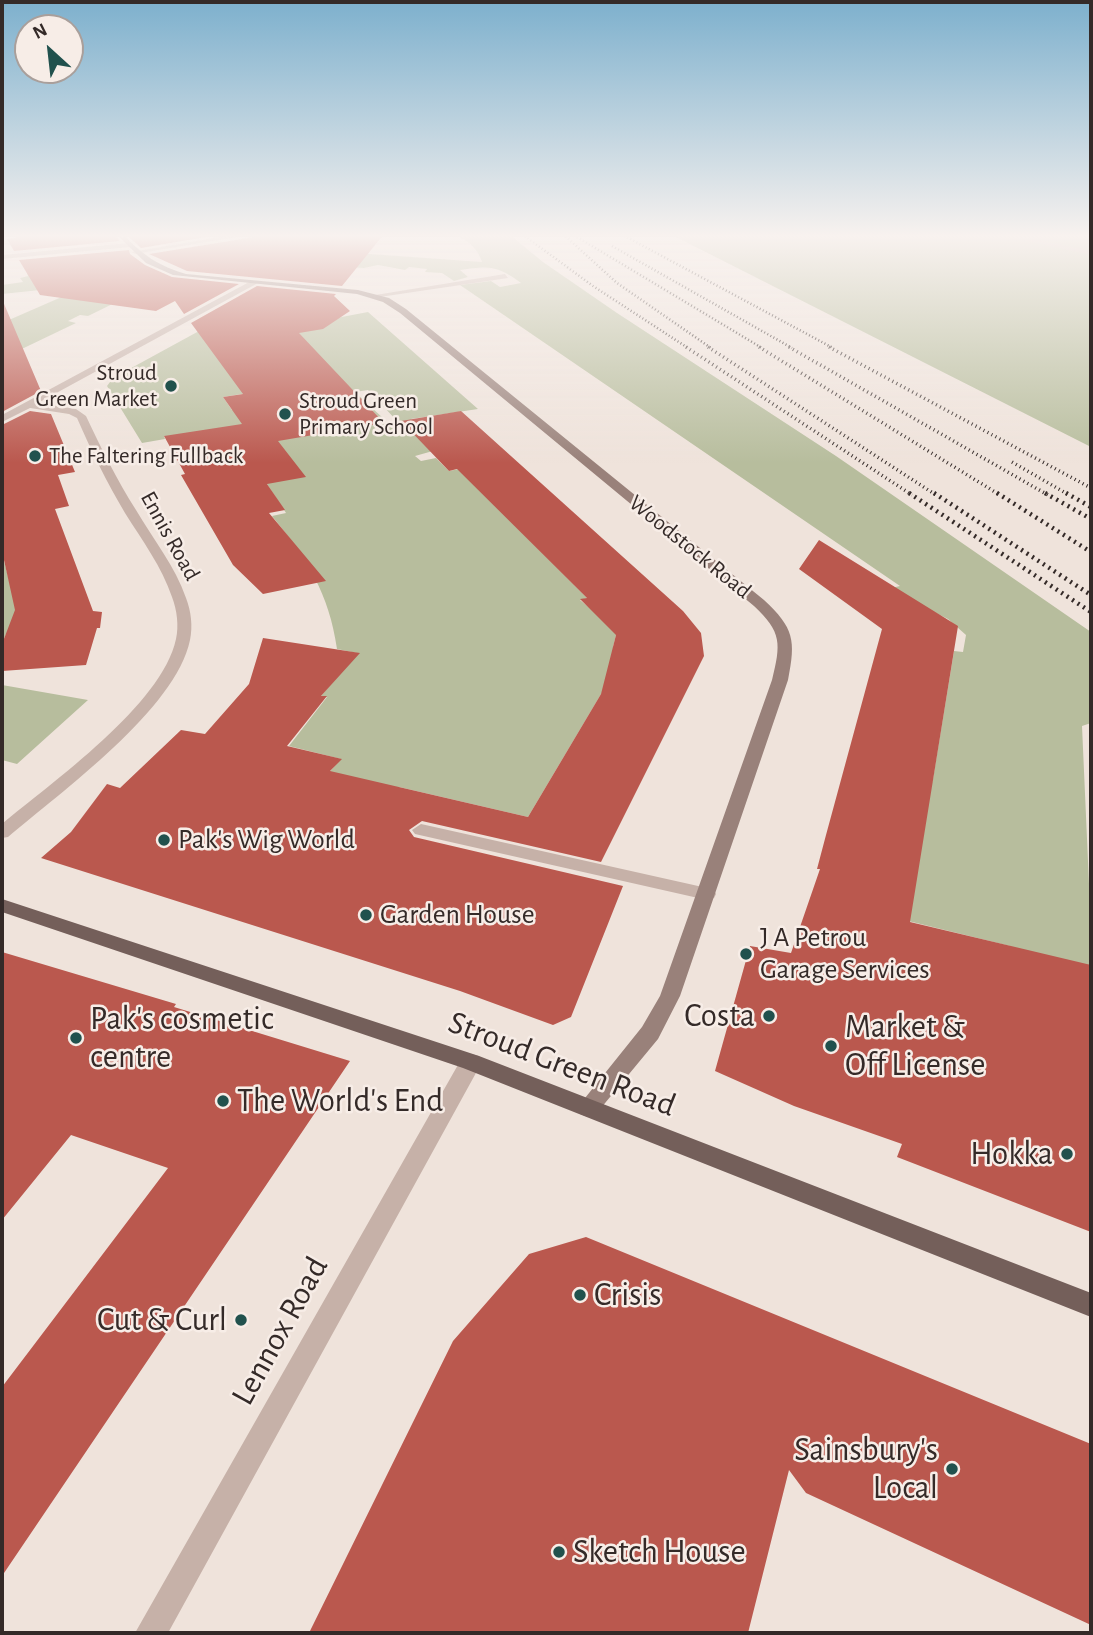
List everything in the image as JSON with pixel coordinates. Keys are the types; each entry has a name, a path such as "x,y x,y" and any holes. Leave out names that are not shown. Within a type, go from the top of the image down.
{"main road":[{"name":"Woodstock Road","path":"402,310 759,603 786,633 785,656 779,680 670,996 650,1033 588,1108"},
{"name":"Stroud Green Road","path":"2,905 471,1062 1091,1305"}],"street":[{"path":"2,419 203,310"},
{"name":"Ennis Road","path":"2,834 137,715 168,674 182,645 184,617 178,595 161,559 116,487 81,416 72,411 28,405"},
{"path":"421,830 707,894"},
{"name":"Lennox Road","path":"150,1633 471,1062"}],"green space":[{"path":"31,310 100,310 88,316 80,315 68,321 76,323 3,358 14,360 2,366 2,323"},
{"path":"497,310 613,310 836,456 1091,632 1091,723 1082,726 1091,929 1091,1050 1005,1020 1010,946 892,917 933,779 954,651 963,652 966,635 948,619 887,589 900,586"},
{"path":"821,310 1091,310 1091,447"},
{"path":"368,312 478,409 411,419 440,449 415,456 421,461 436,458 449,471 459,469 587,598 580,600 621,634 616,635 613,647 635,649 610,679 528,817 399,787 285,822 341,759 289,746 327,697 321,696 357,653 337,649 328,611 315,578 272,516 286,513 267,484 164,436 165,439 142,443 107,386 113,378 210,325 220,357 228,372 254,392 223,397 232,410 353,392 284,335 331,319","holes":["368,390 397,421 370,425 367,422 384,419 355,392"]},
{"path":"2,553 22,631 6,634 2,644"},
{"path":"2,685 88,700 17,764 2,760"}],"building":[{"path":"2,310 7,310 41,391 2,412"},
{"path":"214,310 350,311 323,329 299,333 384,423 278,441 306,477 267,484 285,510 269,513 326,581 263,594 233,565 181,475 185,474 164,436 242,424 223,397 243,394 191,323"},
{"path":"30,411 51,414 75,472 58,475 69,506 55,509 93,611 102,612 100,628 97,628 86,665 2,671 2,644 15,610 2,551 2,425"},
{"path":"461,411 683,611 701,633 704,656 601,862 422,821 409,830 414,837 623,886 571,1017 553,1025 460,991 41,858 71,832 107,784 120,788 181,730 205,734 249,684 263,638 360,653 321,696 327,696 287,746 342,759 330,771 528,817 601,694 616,635 580,599 587,598 457,469 449,471 401,421"},
{"path":"819,540 958,626 910,922 1091,965 1091,1232 897,1157 902,1144 794,1106 715,1071 750,946 791,953 820,869 817,869 882,629 799,569"},
{"path":"2,952 176,1004 174,1007 350,1061 2,1576 2,1387 168,1168 71,1135 2,1220"},
{"path":"586,1237 1091,1444 1091,1625 806,1493 789,1470 748,1633 309,1633 453,1341 529,1254"}],"railway":[{"path":"630,310 688,348"},
{"path":"656,310 711,348"},
{"path":"699,310 762,348"},
{"path":"725,310 792,348"},
{"path":"763,310 833,348"},
{"path":"686,347 912,495"},
{"path":"708,347 936,495"},
{"path":"759,347 1000,495"},
{"path":"789,347 1048,495"},
{"path":"829,347 1091,488"},
{"path":"1012,462 1069,495"},
{"path":"909,493 1091,612"},
{"path":"934,493 1091,595"},
{"path":"997,493 1091,552"},
{"path":"1045,493 1091,519"},
{"path":"1066,493 1091,507"}],"place":[{"name":"Stroud Green Market","path":"171,386"},
{"name":"Stroud Green Primary School","path":"285,414"},
{"name":"The Faltering Fullback","path":"35,456"},
{"name":"Pak's Wig World","path":"164,840"},
{"name":"Garden House","path":"366,915"},
{"name":"J A Petrou Garage Services","path":"746,954"},
{"name":"Costa","path":"769,1016"},
{"name":"Pak's cosmetic centre","path":"76,1038"},
{"name":"Market & Off License","path":"831,1046"},
{"name":"The World's End","path":"223,1101"},
{"name":"Hokka","path":"1067,1154"},
{"name":"Crisis","path":"580,1295"},
{"name":"Cut & Curl","path":"241,1320"},
{"name":"Sainsbury's Local","path":"952,1469"},
{"name":"Sketch House","path":"559,1552"}]}
